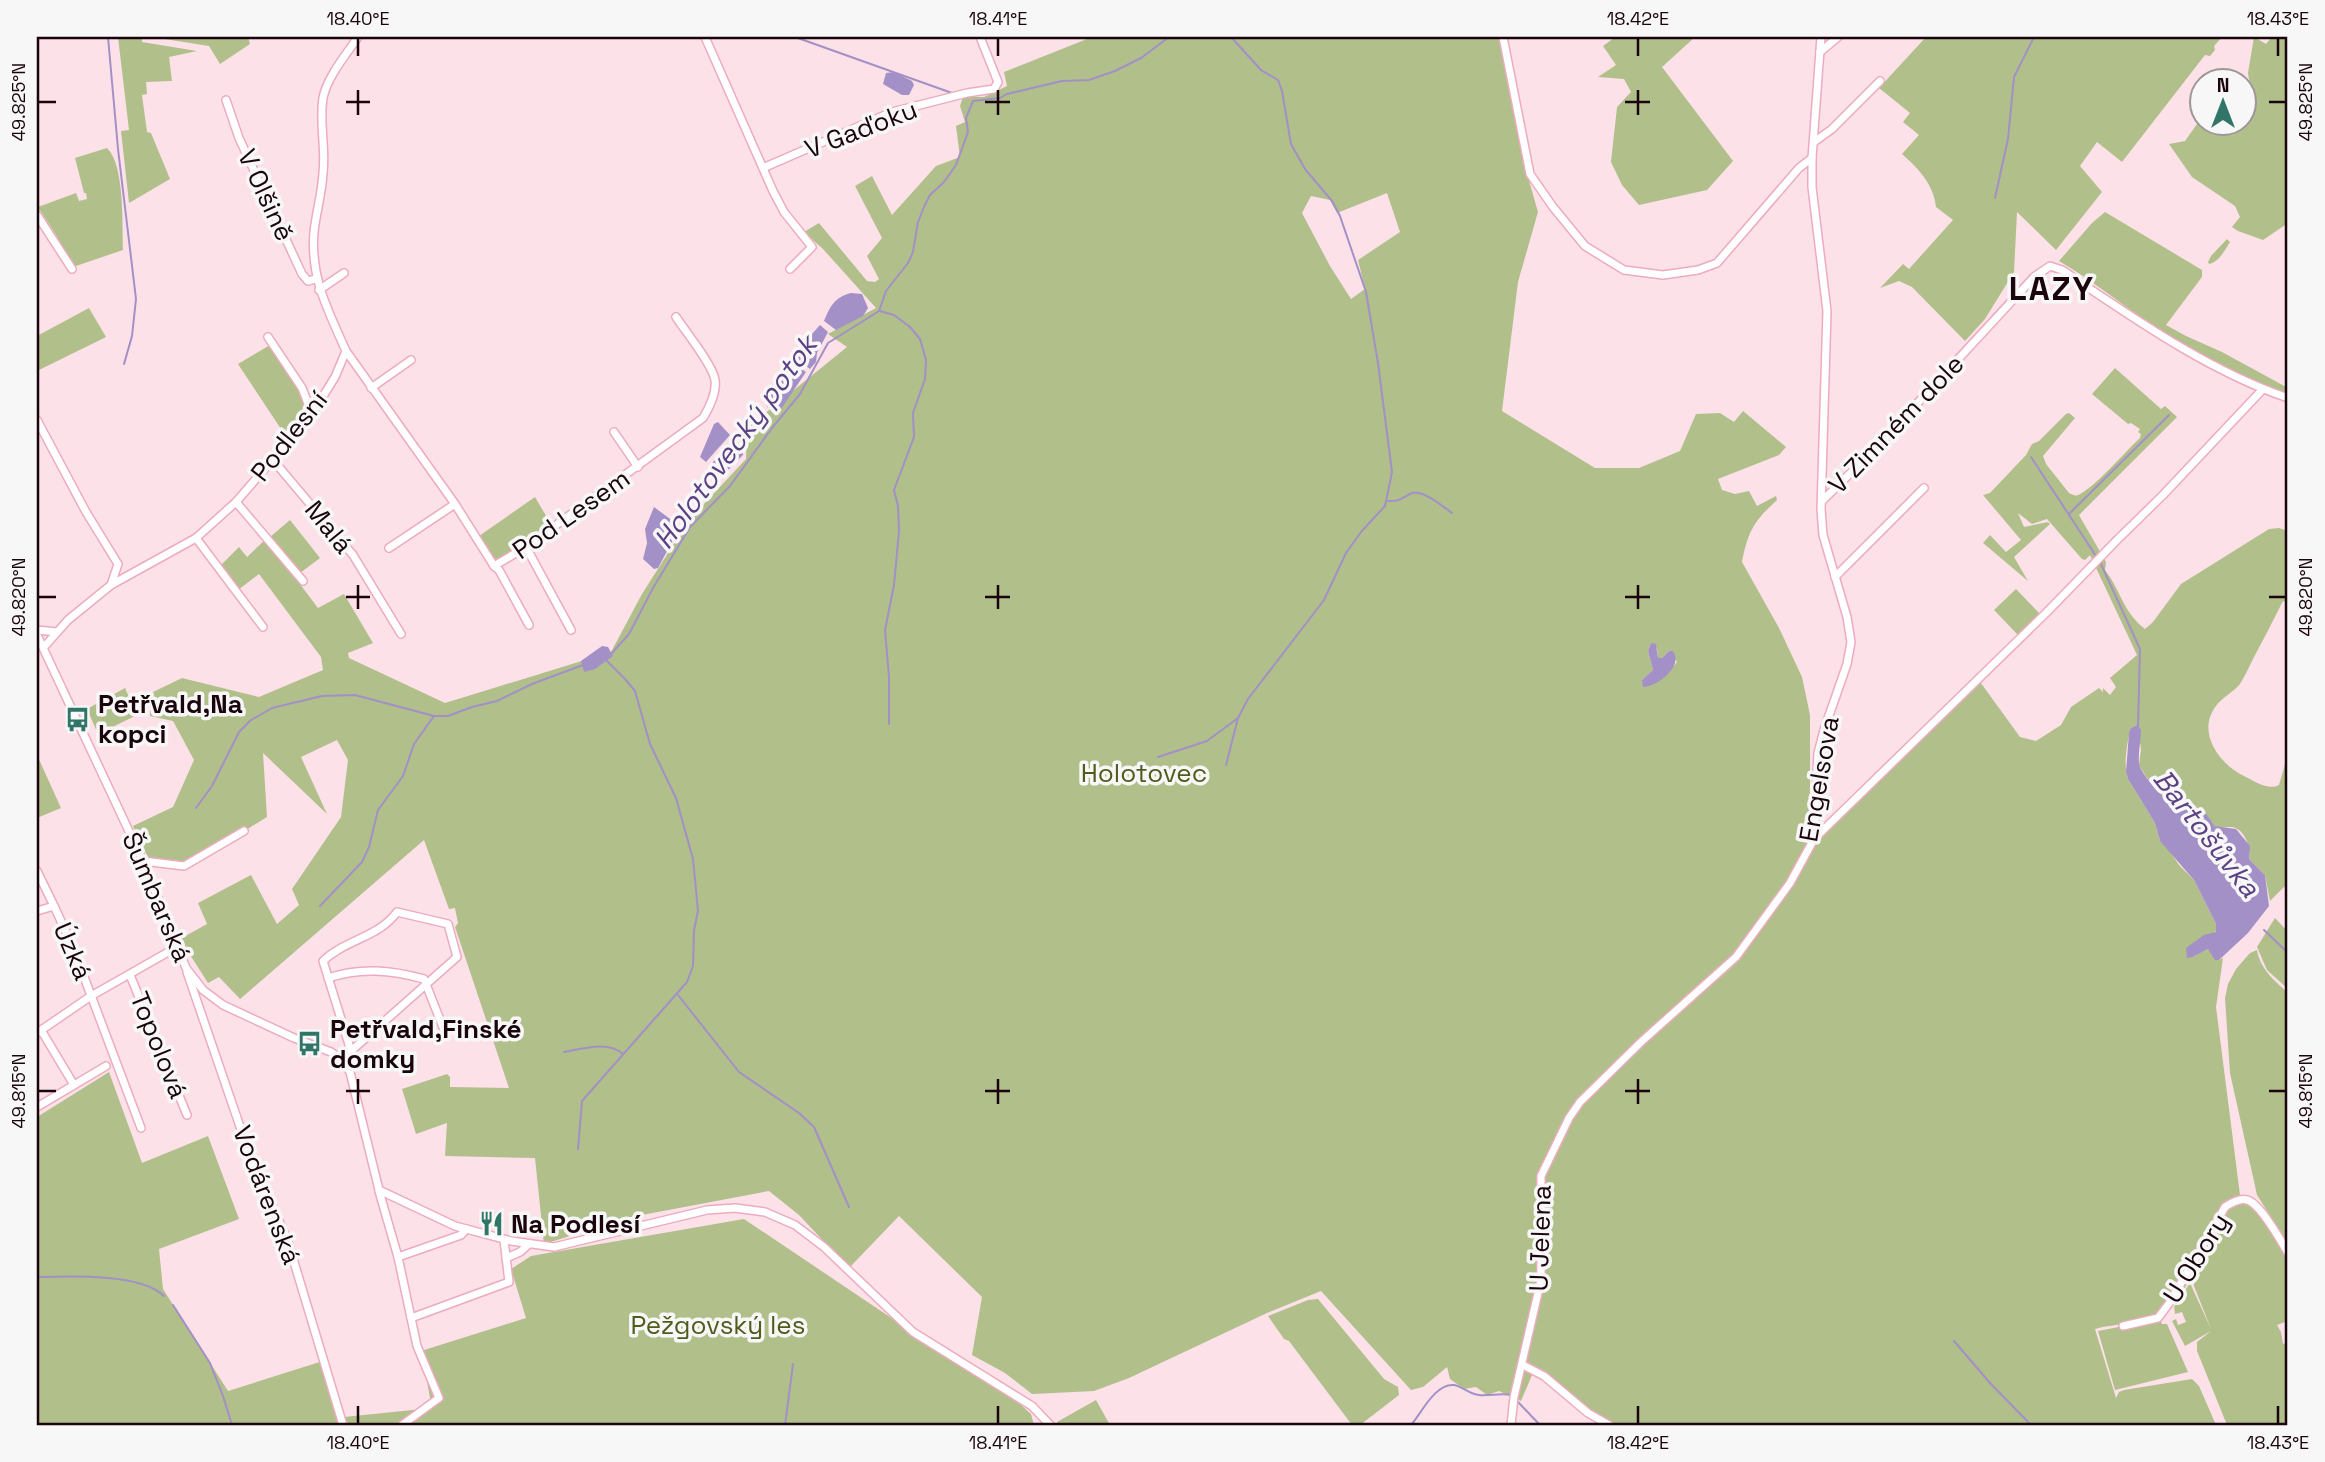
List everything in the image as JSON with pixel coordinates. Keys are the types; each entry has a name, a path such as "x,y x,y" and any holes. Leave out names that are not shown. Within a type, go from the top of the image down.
{"street":[{"path":"346,351 319,289 313,256 323,174 321,122 324,95 358,37"},
{"path":"705,37 784,212 812,247 790,269"},
{"name":"V Gaďoku","path":"763,168 892,112 994,89 998,82 979,37"},
{"path":"1503,37 1530,174 1585,246 1624,270 1663,275 1698,270 1717,263 1799,168 1812,159"},
{"name":"V Zimném dole","path":"1821,37 1812,187 1827,311 1822,502"},
{"path":"1820,53 1838,37"},
{"path":"1814,142 1832,129 1880,81"},
{"name":"V Olšině","path":"226,100 239,138 302,274 309,281 316,279"},
{"path":"37,215 72,269"},
{"name":"V Zimném dole","path":"1822,502 1877,447 2035,277 2050,267 2062,270 2188,349 2263,389 2288,398"},
{"path":"319,289 344,273"},
{"name":"Pod Lesem","path":"346,351 455,504 494,566 526,547 697,424 708,410 715,380 676,317"},
{"path":"268,337 302,388 312,414"},
{"name":"Podlesní","path":"44,647 57,632 111,585 196,538 236,502 312,414 335,377 346,351"},
{"path":"371,388 411,360"},
{"path":"1814,839 2164,495 2263,389"},
{"path":"37,419 86,512 118,564 131,574"},
{"name":"Pod Lesem","path":"614,432 638,467"},
{"name":"Malá","path":"273,460 353,555 401,634"},
{"path":"1835,577 1924,488"},
{"name":"Malá","path":"236,502 303,581"},
{"name":"Engelsova","path":"1641,1042 1736,957 1790,883 1814,839 1818,753 1847,664 1851,642 1847,617 1823,535 1822,502"},
{"path":"389,548 455,504"},
{"path":"196,538 263,627"},
{"path":"526,547 571,630"},
{"path":"111,585 118,564"},
{"path":"494,566 512,591 529,625"},
{"path":"37,633 57,632"},
{"name":"Šumbarská","path":"37,633 143,862 186,968 203,990 223,1005 331,1052 342,1060"},
{"path":"143,862 184,866 244,831"},
{"name":"Úzká","path":"37,871 72,945 91,996"},
{"name":"Úzká","path":"37,911 54,906"},
{"path":"351,1051 323,961 333,951 388,925 397,912 448,924 457,957 342,1060 350,1072 398,1256 416,1346 439,1398 402,1425"},
{"name":"Topolová","path":"39,1031 91,996 177,947"},
{"name":"Vodárenská","path":"186,968 194,999 247,1147 288,1242 343,1425"},
{"path":"328,978 349,971 398,972 424,979 446,1035"},
{"name":"Topolová","path":"130,975 187,1115"},
{"name":"Topolová","path":"91,996 141,1128"},
{"path":"39,1031 74,1085"},
{"name":"U Jelena","path":"1511,1425 1514,1397 1541,1280 1540,1183 1544,1168 1580,1102 1641,1042"},
{"path":"37,1107 106,1066"},
{"path":"379,1190 466,1229 504,1240 554,1247 707,1210 734,1208 765,1212 795,1225 824,1247 913,1332 1032,1406 1050,1425"},
{"name":"U Obory","path":"2123,1326 2158,1318 2225,1207 2232,1203 2242,1200 2252,1203 2272,1227 2288,1254"},
{"path":"398,1256 461,1235 466,1229"},
{"path":"411,1318 509,1282 504,1240"},
{"path":"506,1258 520,1252 529,1244"},
{"path":"1523,1365 1544,1376 1588,1413 1609,1425"}],"green space":[{"path":"118,37 142,37 142,42 197,51 169,57 172,81 146,82 147,94 142,95 147,132 151,133 170,179 129,203 121,131 129,130"},
{"path":"152,37 248,37 250,44 220,64 209,46"},
{"name":"Holotovec","path":"1092,37 1502,37 1526,170 1538,212 1518,282 1502,411 1595,468 1639,468 1680,451 1696,414 1720,413 1734,422 1743,411 1786,447 1779,455 1718,479 1722,490 1735,494 1749,491 1757,506 1776,496 1777,500 1753,527 1742,562 1779,628 1802,677 1810,715 1810,850 1978,679 2020,737 2036,741 2061,725 2071,707 2099,688 2103,692 2103,688 2110,695 2116,687 2110,678 2137,655 2090,555 2085,560 2082,559 2047,519 2032,524 2018,513 2024,527 2048,522 2050,524 2014,557 2028,581 1983,543 1990,535 2006,552 2021,540 1983,495 1990,493 2026,455 2032,444 2039,441 2066,414 2069,413 2075,418 2043,456 2046,464 2069,493 2074,495 2094,484 2140,438 2140,429 2128,424 2092,394 2115,368 2161,409 2165,406 2177,417 2079,515 2106,562 2105,570 2127,608 2145,629 2181,584 2269,529 2288,531 2288,603 2283,601 2242,681 2216,706 2208,726 2213,746 2226,764 2262,785 2279,785 2288,754 2288,883 2270,901 2265,875 2249,859 2248,844 2240,831 2231,827 2213,826 2201,811 2177,807 2160,794 2139,765 2141,749 2137,725 2131,728 2126,754 2128,779 2155,823 2160,841 2194,880 2216,924 2216,931 2193,957 2208,949 2219,960 2223,958 2216,1007 2240,1195 2224,1205 2214,1220 2190,1278 2174,1303 2162,1313 2146,1320 2095,1329 2116,1398 2119,1392 2124,1390 2192,1379 2199,1386 2216,1425 1615,1425 1589,1412 1535,1368 1521,1401 1499,1391 1487,1395 1476,1387 1464,1389 1450,1379 1447,1367 1423,1387 1411,1390 1321,1291 1267,1313 1129,1378 1094,1391 1032,1394 1005,1373 972,1355 982,1297 899,1216 849,1268 799,1215 769,1191 594,1224 544,1244 535,1158 445,1156 447,1123 416,1134 402,1089 447,1074 450,1077 450,1087 509,1088 455,927 458,923 455,908 449,909 424,840 240,999 219,977 208,983 180,939 207,924 198,903 251,875 277,924 299,905 292,889 341,817 348,760 337,740 301,757 327,814 263,753 267,817 183,869 152,866 133,826 173,807 194,760 173,721 150,716 151,693 182,678 259,697 323,670 321,657 259,574 238,590 221,565 239,547 247,557 266,539 318,608 344,594 373,643 348,653 349,658 445,703 611,652 642,594 689,520 746,459 747,428 847,347 828,334 876,308 823,249 804,232 819,223 867,281 875,282 879,279 867,256 882,238 855,186 872,176 892,215 936,166 960,157 956,126 965,122 960,106 963,97 984,97 1007,86 1004,72","holes":["1387,193 1400,232 1358,260 1365,289 1351,299 1302,213 1311,196 1330,200 1337,213","1651,643 1657,648 1658,658 1662,658 1669,651 1677,662 1665,676 1642,680 1653,670 1648,651"]},
{"path":"1615,37 1695,37 1662,67 1733,161 1707,190 1639,205 1622,185 1611,162 1617,107 1631,92 1624,79 1598,77 1616,65 1603,46"},
{"path":"1926,37 2222,37 2210,56 2205,55 2196,66 2188,66 2188,77 2122,162 2097,142 2080,166 2102,192 2056,250 2017,212 2014,272 1985,319 1965,341 1912,287 1899,281 1880,288 1903,264 1909,269 1953,220 1936,207 1932,191 1924,177 1902,154 1919,135 1903,122 1910,113 1879,88"},
{"path":"2254,37 2266,44 2272,37 2288,37 2288,223 2263,240 2232,227 2240,217 2235,206 2192,177 2169,144 2185,141 2189,136 2258,136 2258,66 2249,66"},
{"path":"107,148 113,156 120,181 123,250 73,267 38,207 76,193 79,201 87,199 75,158"},
{"path":"2105,212 2202,270 2202,277 2166,325 2288,388 2288,396 2234,373 2182,344 2059,261"},
{"path":"2227,239 2230,242 2224,252 2209,264 2211,256"},
{"path":"89,308 106,337 37,371 37,336"},
{"path":"270,345 298,388 305,407 306,414 287,438 238,364"},
{"path":"535,497 552,526 501,559 493,559 479,536"},
{"path":"290,520 320,558 300,573 270,537"},
{"path":"2016,589 2040,614 2018,635 1994,610"},
{"path":"125,688 137,715 98,734 87,709"},
{"path":"37,755 61,808 37,818"},
{"path":"2275,918 2288,932 2288,989 2267,970 2257,947"},
{"path":"2257,950 2265,969 2288,993 2288,1244 2257,1195 2230,1073 2225,998 2228,984 2236,969 2250,953"},
{"name":"Pežgovský les","path":"109,1072 142,1163 208,1136 239,1219 159,1249 163,1289 228,1391 326,1360 344,1417 432,1408 421,1351 526,1318 511,1269 531,1256 744,1219 1021,1405 1031,1414 1034,1425 37,1425 37,1117"},
{"path":"2243,1203 2255,1211 2269,1227 2288,1259 2288,1321 2277,1325 2283,1344 2288,1342 2288,1425 2227,1425 2197,1351 2197,1342 2211,1331 2185,1346 2172,1321 2176,1319 2178,1325 2186,1322 2182,1312 2175,1314 2174,1307 2190,1283 2211,1329 2193,1277 2229,1209"},
{"path":"1318,1299 1384,1379 1398,1387 1399,1395 1360,1425 1352,1425 1268,1316 1308,1300"},
{"path":"2160,1319 2162,1324 2167,1324 2188,1372 2115,1390 2098,1331"},
{"path":"1096,1400 1110,1425 1059,1425 1057,1422"}],"water":[{"path":"894,72 912,81 914,85 909,95 902,95 883,84 886,73"},
{"path":"851,293 862,294 868,308 863,316 836,330 824,321 828,311 841,297"},
{"path":"820,325 828,332 817,353 816,362 810,369 795,358 795,353"},
{"path":"790,362 806,372 779,412 767,407 768,394 773,383"},
{"path":"718,422 730,435 706,462 700,457 714,424"},
{"path":"734,439 743,449 743,455 727,471 712,463"},
{"path":"654,507 681,527 680,534 673,540 658,568 654,569 643,559 647,543 645,529"},
{"path":"1651,643 1656,644 1658,658 1673,651 1675,663 1662,680 1643,687 1642,680 1653,670 1648,651"},
{"path":"602,646 608,647 613,656 595,669 584,672 581,661"},
{"path":"2137,725 2141,730 2139,763 2155,788 2178,808 2202,811 2214,826 2236,829 2250,846 2249,859 2265,875 2269,906 2248,933 2219,960 2215,960 2208,949 2187,958 2186,948 2204,935 2216,932 2216,924 2194,880 2160,841 2155,823 2128,779 2126,772 2129,733 2131,728"}],"waterway":[{"path":"108,37 136,299 132,336 124,364"},
{"path":"795,37 952,93"},
{"name":"Holotovecký potok","path":"612,653 629,634 690,527 730,486 800,394 828,343 879,311 886,291 908,263 913,252 918,222 930,195 956,165 968,132 966,118 973,101 1000,98 1062,81 1089,80 1141,58 1169,37"},
{"path":"1226,765 1238,718 1248,699 1324,600 1346,553 1385,506 1392,472 1366,292 1340,216 1332,201 1305,169 1291,144 1278,80 1261,70 1231,37"},
{"path":"1995,198 2008,139 2014,77 2034,37"},
{"path":"880,311 894,315 910,327 920,339 926,360 925,379 913,413 914,437 894,490 899,531 894,585 885,630 889,724"},
{"path":"2069,514 2169,415"},
{"name":"Bartošůvka","path":"2031,457 2096,556"},
{"path":"1388,501 1420,493 1452,513"},
{"name":"Bartošůvka","path":"2100,562 2140,649 2138,727"},
{"name":"Holotovecký potok","path":"578,1149 582,1101 687,982 693,966 694,930 698,911 693,859 676,798 650,744 635,691 606,660"},
{"path":"196,808 212,786 239,732 251,720 272,708 322,696 355,695 434,716 448,716 497,701 532,684 583,665"},
{"path":"320,906 362,862 369,847 378,810 403,776 414,744 434,716"},
{"path":"1158,757 1207,741 1238,718"},
{"name":"Bartošůvka","path":"2264,930 2288,953"},
{"path":"678,995 739,1072 799,1113 814,1127 849,1207"},
{"path":"564,1052 602,1046 623,1054"},
{"path":"37,1277 122,1280 139,1283 164,1296"},
{"path":"173,1305 210,1363 232,1425"},
{"path":"1954,1341 2031,1425"},
{"path":"785,1425 793,1364"},
{"path":"1411,1425 1429,1400 1447,1386 1454,1385 1476,1395 1512,1395"},
{"path":"1518,1402 1540,1425"}],"place":[{"name":"Petřvald,Na kopci","path":"78,719"},
{"name":"Petřvald,Finské domky","path":"310,1044"},
{"name":"Na Podlesí","path":"491,1224"}],"district":[{"name":"LAZY","path":"2052,289"}]}
